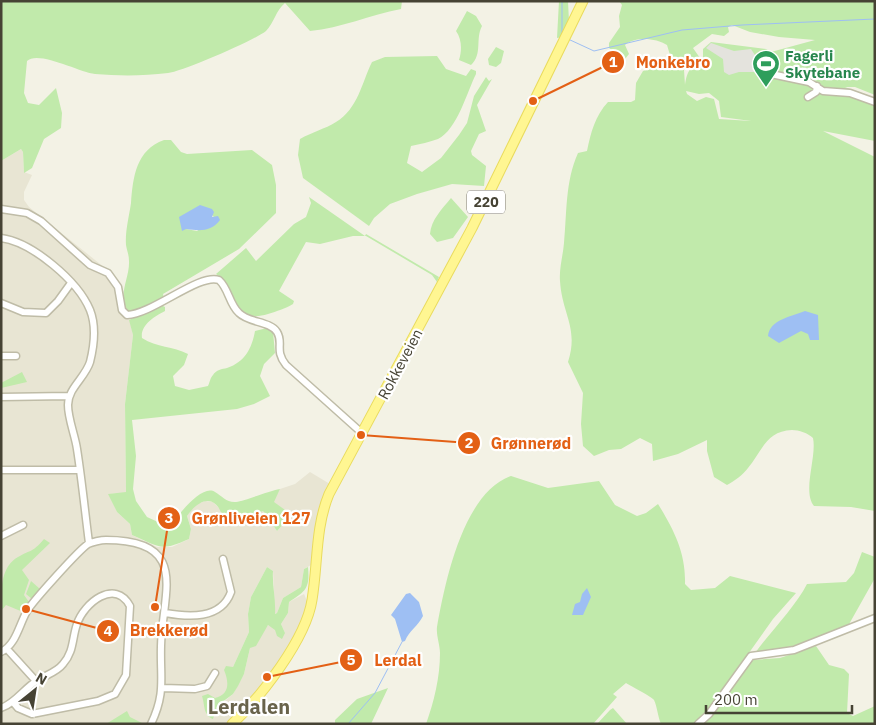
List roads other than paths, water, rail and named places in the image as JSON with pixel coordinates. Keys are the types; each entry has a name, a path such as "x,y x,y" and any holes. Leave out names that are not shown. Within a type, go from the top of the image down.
{"main road":[{"name":"Rokkeveien","path":"232,724 274,674 304,628 312,600 322,513 331,490 363,434 472,228 583,1"}],"street":[{"path":"757,65 771,74 803,80 827,92 850,94 875,102"},
{"path":"808,97 816,92 817,86"},
{"path":"1,209 27,213 41,221 61,241 90,265 108,273 118,288 122,310 127,315 136,314 174,297 205,279 219,280 226,288 238,312 246,318 274,328 278,334 278,352 286,365 363,434"},
{"path":"1,238 31,248 71,282 90,310 94,334 89,364 69,396 68,405 89,543"},
{"path":"1,303 22,312 46,312 58,301 71,282"},
{"path":"1,356 16,356"},
{"path":"1,397 69,396"},
{"path":"1,470 79,470"},
{"path":"1,536 23,525"},
{"path":"36,681 4,651 30,606 89,543 105,540 144,546 154,552 165,567 168,588 161,645 163,688 151,724"},
{"path":"165,613 200,617 222,604 231,592 223,559"},
{"path":"1,708 13,702 36,681 58,669 68,657 77,623 96,599 105,593 113,592 121,594 126,599 130,606 126,675 115,694 98,702 32,714 18,708 13,702"},
{"path":"698,724 709,714 750,656 794,650 875,618"},
{"path":"163,688 190,689 207,686 215,673"}],"water":[{"path":"200,205 212,209 214,212 212,217 218,216 220,220 209,229 186,229 182,231 179,217"},
{"path":"805,311 818,315 819,340 810,340 808,334 801,331 779,343 768,336 770,330 777,322"},
{"path":"587,588 591,597 583,615 572,615 575,604 580,602 582,594"},
{"path":"410,593 419,602 423,616 405,641 402,642 395,619 391,615 406,594"}],"waterway":[{"path":"562,1 562,33"},
{"path":"568,39 594,51 682,30 742,25 875,19"},
{"path":"348,724 375,693 402,642"}],"place":[{"name":"Fagerli Skytebane","path":"766,88"},
{"name":"Monkebro","path":"533,101"},
{"name":"Grønnerød","path":"361,435"},
{"name":"Grønliveien 127","path":"155,607"},
{"name":"Brekkerød","path":"26,609"},
{"name":"Lerdal","path":"267,677"}],"district":[{"name":"Lerdalen","path":"249,706"}]}
